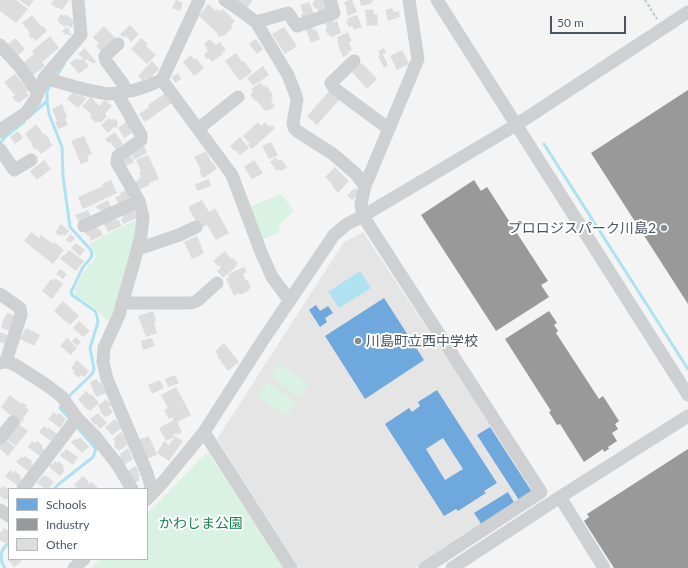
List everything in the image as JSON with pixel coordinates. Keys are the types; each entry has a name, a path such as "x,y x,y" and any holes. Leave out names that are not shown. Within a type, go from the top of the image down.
{"street":[{"path":"0,132 3,128 26,114 35,100 44,78 81,35 78,0"},
{"path":"44,78 87,90 108,94 121,93 162,80 199,0"},
{"path":"225,0 256,22 288,74 297,100 293,123 294,128 333,154 356,174 365,186"},
{"path":"256,22 288,13 297,26 334,13 330,0"},
{"path":"409,0 418,59 365,186 361,204 363,216 541,492 424,568"},
{"path":"437,0 688,395"},
{"path":"150,496 204,432 263,340 334,235 347,224 516,125 688,12"},
{"path":"118,44 105,56 106,61 123,84 121,93 141,135 141,140 118,156 117,163 139,201 143,217 138,249 119,315 104,348 103,362 107,379 147,474 150,496"},
{"path":"0,45 19,66 38,93"},
{"path":"354,62 331,83 335,89 390,129"},
{"path":"162,80 232,175 260,252 272,278 290,301"},
{"path":"198,129 238,97"},
{"path":"0,149 14,170 31,160"},
{"path":"84,226 139,201"},
{"path":"138,249 179,235 196,227"},
{"path":"122,303 190,303 198,300 217,283"},
{"path":"0,294 20,308 21,315 3,362 17,366 62,397 77,418 95,436 117,464 131,488"},
{"path":"452,568 560,497 688,416"},
{"path":"24,488 77,418"},
{"path":"0,438 13,422"},
{"path":"204,432 291,568"},
{"path":"560,497 604,568"},
{"path":"66,560 73,568 83,560"}],"path":[{"path":"645,0 663,28"}],"shaded area":[{"name":"川島町立西中学校","path":"363,232 535,492 415,568 299,568 217,439 344,242"}],"green space":[{"path":"281,194 294,211 279,225 280,232 261,240 249,207"},
{"path":"138,219 138,224 110,322 94,307 75,295 74,292 83,272 96,256 89,244"},
{"path":"279,364 309,384 300,397 270,377"},
{"path":"267,382 296,402 287,416 257,396"},
{"name":"かわじま公園","path":"208,452 284,568 91,568 99,560 148,560 148,513"}],"water":[{"path":"360,271 371,288 339,308 328,292"}],"building: Schools":[{"path":"384,298 424,360 365,399 325,336"},
{"path":"316,305 320,311 328,306 333,313 325,318 327,322 320,327 309,310"},
{"path":"437,390 497,483 484,491 486,493 458,511 456,509 444,516 385,424 409,408 412,412 420,406 418,402","holes":["443,438 463,469 445,480 426,449"]},
{"path":"490,427 532,492 519,500 477,435"},
{"path":"508,492 515,504 482,525 474,513"}],"building: Industry":[{"name":"プロロジスパーク川島2","path":"688,90 688,304 591,153"},
{"path":"474,180 481,191 487,187 548,281 541,285 549,297 496,331 421,215"},
{"path":"549,311 557,323 554,325 558,331 556,333 599,399 603,396 619,421 615,424 618,429 612,433 617,441 608,447 609,449 604,452 603,449 584,462 560,424 557,425 549,412 551,411 505,339"},
{"path":"688,449 688,568 614,568 584,521 589,517 587,514"}],"building: Other":[{"path":"0,0 16,0 28,9 16,23 0,11"},
{"path":"19,0 34,0 29,7"},
{"path":"54,0 69,0 62,10 51,4"},
{"path":"176,0 183,3 180,11 172,8"},
{"path":"234,0 253,0 246,9"},
{"path":"314,0 325,0 328,9 319,13 317,8 315,9 312,3 315,2"},
{"path":"352,0 357,12 348,16 344,2"},
{"path":"360,0 373,0 373,2 371,2 371,4 361,6"},
{"path":"309,2 314,14 302,18 301,15 303,14 300,5"},
{"path":"208,4 216,11 218,9 220,12 223,9 235,21 231,25 233,27 224,36 222,35 220,37 217,35 218,34 199,16"},
{"path":"392,8 394,12 399,11 400,17 388,21 385,10"},
{"path":"373,9 374,14 377,14 378,25 367,26 365,10"},
{"path":"61,14 64,16 65,14 74,20 71,28 66,25 65,27 59,23 60,22 57,20"},
{"path":"32,15 47,31 36,41 28,34 30,33 22,23"},
{"path":"357,15 362,27 354,30 352,26 349,27 346,22 348,22 347,19"},
{"path":"333,20 334,22 337,21 341,33 331,37 325,29 327,28 325,23"},
{"path":"130,25 139,34 131,42 126,36 124,38 120,34"},
{"path":"104,26 116,39 102,52 96,46 99,44 93,37"},
{"path":"66,27 72,34 70,36 62,32"},
{"path":"284,27 297,46 285,54 272,34"},
{"path":"312,27 313,30 316,29 320,39 311,43 306,29"},
{"path":"348,32 352,41 349,42 352,50 348,52 349,54 343,57 337,42 337,37"},
{"path":"50,36 59,48 42,62 45,66 32,76 23,63 34,54 32,51"},
{"path":"15,38 25,49 17,56 8,44"},
{"path":"141,38 148,44 146,46 156,55 147,64 131,49"},
{"path":"210,39 215,45 220,42 226,50 212,62 204,55 208,51 204,44"},
{"path":"256,39 263,49 257,54 249,44"},
{"path":"85,48 96,62 93,64 87,59 85,61 82,56 81,57 78,54"},
{"path":"384,48 386,53 383,54 388,66 384,68 378,56 380,55 378,51"},
{"path":"402,50 409,64 397,70 390,56"},
{"path":"236,53 242,62 244,61 252,72 240,81 225,61"},
{"path":"191,55 194,59 196,58 204,68 194,76 183,62"},
{"path":"76,58 77,60 79,58 80,60 82,58 89,66 79,74 70,63"},
{"path":"152,61 159,69 148,80 146,78 143,81 138,76"},
{"path":"362,63 377,79 367,89 352,72"},
{"path":"263,66 269,75 253,86 247,78"},
{"path":"178,73 181,79 175,83 172,77"},
{"path":"15,74 28,90 26,92 29,95 19,103 12,97 15,95 4,82"},
{"path":"261,82 264,87 266,85 273,95 271,97 273,100 271,101 275,106 268,111 265,111 250,95 253,92 251,89"},
{"path":"329,91 339,100 317,125 307,116"},
{"path":"73,92 78,96 80,94 86,99 78,108 67,99"},
{"path":"165,93 172,103 145,122 139,114 149,107 148,105"},
{"path":"91,97 99,106 105,100 112,106 105,114 107,116 101,123 98,121 96,123 90,117 92,115 82,106"},
{"path":"62,104 67,117 65,118 68,125 58,129 55,122 57,121 52,109"},
{"path":"109,118 112,120 114,118 118,122 118,126 115,128 114,127 108,133 101,125"},
{"path":"127,121 132,128 130,130 132,133 124,138 118,128"},
{"path":"258,122 261,126 265,122 270,127 272,125 275,128 252,149 248,145 250,144 243,136"},
{"path":"36,124 53,145 41,154 37,149 35,150 25,134"},
{"path":"18,131 23,138 15,144 10,137"},
{"path":"115,132 123,144 116,150 110,142 108,143 105,139"},
{"path":"84,136 92,154 87,156 89,161 81,164 71,141"},
{"path":"240,137 249,148 240,155 230,146"},
{"path":"271,142 278,155 269,159 262,146"},
{"path":"144,146 147,153 134,160 131,153"},
{"path":"206,151 217,169 203,178 199,171 201,170 194,157"},
{"path":"130,154 134,162 124,167 123,160"},
{"path":"148,155 159,179 138,190 134,182 139,180 138,178 141,177 139,172 141,171 136,160"},
{"path":"276,157 278,161 281,159 287,167 281,171 279,169 277,171 270,162"},
{"path":"44,160 51,169 37,180 30,171"},
{"path":"254,160 263,173 252,179 244,167"},
{"path":"335,167 349,181 338,193 325,177"},
{"path":"209,179 211,186 197,191 195,184"},
{"path":"111,180 117,193 83,209 78,197 103,186 102,184"},
{"path":"355,188 360,193 352,200 347,195"},
{"path":"126,190 130,201 119,206 115,197 121,195 120,193"},
{"path":"108,200 113,210 102,214 100,209 98,210 96,206"},
{"path":"202,200 209,212 215,208 229,233 216,240 207,225 200,229 188,207"},
{"path":"133,209 137,218 123,224 121,214"},
{"path":"88,210 92,219 80,224 75,215"},
{"path":"115,218 116,220 118,219 122,226 108,232 103,223"},
{"path":"61,224 69,231 65,236 62,234 60,236 55,232"},
{"path":"96,226 103,235 91,241 89,235 87,236 85,231"},
{"path":"31,232 39,238 41,235 53,244 54,242 64,250 53,264 24,241"},
{"path":"70,234 75,238 70,243 66,240"},
{"path":"197,236 204,253 192,259 184,242"},
{"path":"76,243 85,250 80,256 71,248"},
{"path":"69,250 84,261 76,271 60,259"},
{"path":"225,251 231,259 233,258 238,263 236,265 237,266 223,278 217,271 221,268 213,261"},
{"path":"244,267 247,272 243,274 251,287 249,288 250,290 234,296 226,279 229,277 228,274"},
{"path":"60,269 67,274 63,279 56,274"},
{"path":"55,278 63,284 52,299 42,291 51,279 53,281"},
{"path":"63,301 79,316 70,325 54,311"},
{"path":"153,311 156,319 156,322 154,323 157,333 146,337 138,316"},
{"path":"7,313 16,316 11,331 1,328"},
{"path":"79,321 90,331 83,337 73,328"},
{"path":"26,328 40,335 34,346 20,339"},
{"path":"0,332 10,336 5,344 0,342"},
{"path":"76,337 81,342 77,346 72,341"},
{"path":"67,338 77,348 71,355 60,346"},
{"path":"152,338 155,346 143,350 141,341"},
{"path":"224,343 239,362 228,371 215,351"},
{"path":"77,360 89,371 84,377 81,375 79,378 73,373 75,372 71,368"},
{"path":"175,375 179,383 168,387 165,379"},
{"path":"97,379 99,383 101,382 106,393 96,397 90,382"},
{"path":"160,380 164,388 152,394 148,385"},
{"path":"176,387 191,415 177,422 182,432 177,435 177,433 173,435 174,437 166,441 159,428 174,420 172,417 169,419 164,410 168,408 161,395"},
{"path":"86,391 99,403 90,411 88,409 87,410 78,399"},
{"path":"10,395 21,404 22,402 29,410 20,424 1,407"},
{"path":"106,399 112,405 109,407 113,412 105,417 100,412 101,411 98,406"},
{"path":"54,412 57,415 59,413 66,419 60,428 48,419"},
{"path":"98,413 107,423 100,429 90,419"},
{"path":"115,419 122,428 112,435 105,427"},
{"path":"16,422 28,431 16,446 4,437"},
{"path":"44,426 47,429 48,427 57,434 51,441 39,432"},
{"path":"121,432 127,439 125,440 128,444 119,451 114,446 115,442 113,439"},
{"path":"149,436 157,455 146,459 138,440"},
{"path":"175,436 183,441 169,461 157,453 164,441 169,445"},
{"path":"4,438 15,447 8,456 0,449 0,442"},
{"path":"81,438 89,447 82,453 71,442"},
{"path":"32,441 35,443 37,441 46,451 41,457 28,447"},
{"path":"128,448 133,459 124,465 119,457 121,456 120,454"},
{"path":"66,449 78,457 73,465 60,456"},
{"path":"25,456 32,461 31,463 33,464 31,466 33,467 29,472 16,462 21,457 23,458"},
{"path":"55,461 57,463 58,461 64,466 63,468 65,470 60,476 48,466 51,463 53,464"},
{"path":"135,466 139,471 137,472 140,476 138,477 140,480 135,483 127,472"},
{"path":"10,470 13,473 15,471 23,480 18,486 5,476"},
{"path":"45,475 54,482 49,488 44,488 37,483"},
{"path":"83,476 89,482 88,484 92,482 98,488 77,488 74,485"},
{"path":"3,486 8,489 8,498 6,500 0,496 0,487 2,488"},
{"path":"4,528 8,530 7,544 0,540 0,533 1,531 2,532"},
{"path":"8,560 22,561 14,567"}],"waterway":[{"path":"55,78 64,64"},
{"path":"31,115 47,101 47,91 51,84"},
{"path":"47,101 49,114 62,147 63,176 70,227 91,250 92,255 83,267 71,292 72,295 95,311 98,322 90,348 94,369 92,374 67,398"},
{"path":"0,143 7,135 24,122"},
{"path":"544,144 688,369"},
{"path":"62,404 60,408 71,420"},
{"path":"55,488 93,457 96,449 76,426"},
{"path":"5,568 2,563 1,555 3,549 8,543"}],"place":[{"name":"プロロジスパーク川島2","path":"664,228"},
{"name":"川島町立西中学校","path":"358,341"}]}
